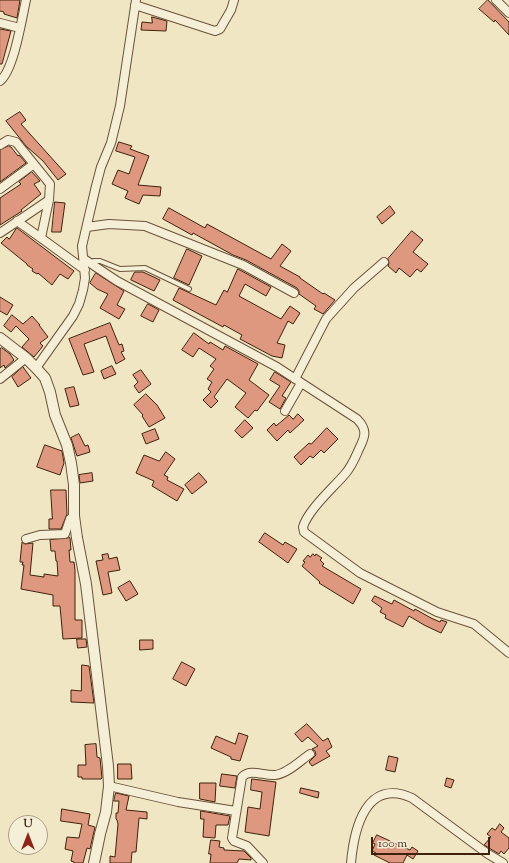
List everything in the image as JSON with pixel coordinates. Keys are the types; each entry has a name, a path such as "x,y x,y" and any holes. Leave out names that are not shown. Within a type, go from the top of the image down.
{"street":[{"path":"0,81 8,69 18,40 26,0"},
{"path":"36,368 73,316 84,290 86,264 82,246 98,180 111,143 118,113 136,2 215,31 220,30 231,10 234,0"},
{"path":"496,0 509,13"},
{"path":"0,23 20,28"},
{"path":"0,145 8,140 14,141 50,184 49,200 41,238"},
{"path":"0,189 34,164"},
{"path":"0,233 49,200"},
{"path":"18,221 41,238 86,264 277,367 357,419 362,424 365,432 364,440 354,461 345,474 309,515 303,527 304,532 360,573 437,612 474,624 509,653"},
{"path":"87,227 109,224 145,226 243,265 294,292"},
{"path":"285,411 326,319 354,288 384,262"},
{"path":"0,338 26,358 45,378 55,415 67,445 74,485 74,516 86,584 108,766 109,786 106,812 94,863"},
{"path":"0,379 26,358"},
{"path":"26,539 40,535 65,534 70,519 74,516"},
{"path":"263,863 247,846 234,841 232,838 242,777 249,773 270,776 283,773 310,754"},
{"path":"109,786 178,802 236,811"},
{"path":"351,863 354,838 365,810 377,796 394,793 412,798 488,854 503,863"}],"lane":[{"path":"86,264 94,261 100,261 120,269 145,268 189,289"}],"building":[{"path":"0,0 20,0 17,18 4,14 4,12 0,11"},
{"path":"488,0 509,22 509,35 495,20 494,22 479,9"},
{"path":"152,17 167,21 166,31 141,30 142,22 152,23"},
{"path":"0,29 11,31 2,64 0,64"},
{"path":"20,112 26,120 21,124 66,174 58,180 43,161 26,146 6,121"},
{"path":"119,142 132,146 130,149 149,156 138,185 161,187 160,196 143,195 139,204 125,198 128,191 112,184 118,170 129,174 135,157 116,151"},
{"path":"9,146 26,163 0,182 0,150"},
{"path":"32,172 40,181 34,184 41,194 21,210 22,211 0,225 0,198 21,184 19,182"},
{"path":"55,202 65,203 61,232 52,232"},
{"path":"390,206 395,213 382,224 377,217"},
{"path":"169,208 205,228 207,224 271,259 282,244 291,251 280,266 300,277 323,294 324,293 335,300 323,314 314,309 316,306 299,294 297,288 246,260 233,255 193,233 192,235 163,219"},
{"path":"17,228 74,271 68,279 60,274 52,285 38,273 37,274 32,271 33,269 1,243 7,237 9,239"},
{"path":"412,231 423,240 413,252 428,264 421,272 417,269 410,277 399,268 396,273 388,266 388,259"},
{"path":"187,249 202,256 189,285 174,278"},
{"path":"238,269 271,287 266,296 245,284 239,296 281,319 290,306 300,313 293,324 288,321 277,343 285,345 282,358 272,356 240,339 242,335 224,325 223,327 173,300 179,288 216,305 224,290 227,292"},
{"path":"135,272 143,272 160,280 154,291 131,280"},
{"path":"96,273 124,291 117,305 125,309 119,319 100,308 108,294 97,289 90,283"},
{"path":"0,297 13,305 7,315 0,311"},
{"path":"148,304 159,310 153,322 141,316"},
{"path":"12,315 23,324 32,316 48,337 40,343 43,346 34,357 22,347 29,339 16,326 11,332 4,326"},
{"path":"110,323 119,345 122,344 124,351 121,352 125,359 116,364 106,336 84,344 94,372 83,375 69,339"},
{"path":"194,333 209,344 210,342 223,350 225,346 258,364 249,380 269,395 257,411 255,410 248,418 235,407 246,393 227,379 214,397 218,401 211,408 203,400 211,392 208,389 212,382 207,379 214,369 210,366 216,359 199,348 193,357 182,350"},
{"path":"2,348 10,354 14,360 5,368 4,365 0,368 0,349"},
{"path":"112,366 116,374 104,379 101,371"},
{"path":"23,367 31,378 18,387 12,377"},
{"path":"141,370 151,384 139,393 134,386 138,382 133,375"},
{"path":"275,372 291,382 282,396 286,398 280,409 269,402 280,386 270,380"},
{"path":"74,387 79,405 70,407 65,389"},
{"path":"146,394 157,405 165,418 149,427 142,416 143,415 134,405"},
{"path":"298,414 304,420 290,433 288,430 277,441 267,430 274,423 276,426 289,415 293,419"},
{"path":"245,420 253,428 242,438 235,431"},
{"path":"327,428 338,439 324,453 321,450 313,458 310,456 301,465 294,457 309,443 311,444"},
{"path":"155,429 159,439 146,444 142,434"},
{"path":"79,434 85,446 88,445 90,452 77,456 71,438"},
{"path":"45,445 62,451 64,463 60,475 37,467"},
{"path":"166,452 175,459 164,475 168,477 167,480 184,489 177,501 152,486 154,481 136,473 144,455 159,461"},
{"path":"92,473 93,481 80,483 79,475"},
{"path":"199,473 207,482 192,494 185,485"},
{"path":"51,490 66,490 67,514 61,529 49,529 49,519 52,519"},
{"path":"265,533 283,545 285,542 297,549 288,563 259,542"},
{"path":"70,538 70,562 74,562 75,570 75,620 82,620 82,638 63,639 60,606 53,606 53,595 21,589 24,565 22,565 23,562 20,562 22,542 25,544 33,543 30,575 44,577 44,574 58,576 55,551 51,551 50,540"},
{"path":"108,554 109,559 117,557 120,570 108,572 112,593 103,595 96,561 103,560 102,555"},
{"path":"313,554 315,556 316,554 322,558 320,560 324,564 322,566 361,589 353,604 319,583 320,582 302,566 305,562 303,561 308,555 310,557"},
{"path":"130,581 138,594 126,601 118,588"},
{"path":"375,596 392,604 394,600 414,611 415,609 440,622 441,620 447,622 441,633 409,616 403,627 385,618 386,615 380,612 382,608 372,601"},
{"path":"77,639 86,639 87,647 78,648"},
{"path":"140,640 153,640 153,649 140,650"},
{"path":"182,662 195,669 186,686 173,679"},
{"path":"82,665 89,666 94,703 71,702 71,690 81,691"},
{"path":"307,724 323,741 328,738 332,747 326,751 330,756 312,766 309,762 316,755 315,751 312,749 318,746 308,737 302,742 295,734"},
{"path":"239,733 248,736 240,761 231,759 231,757 211,748 216,736 235,744"},
{"path":"96,744 97,757 100,758 102,778 82,779 82,777 78,777 78,765 86,765 85,745"},
{"path":"389,756 398,758 395,772 386,770"},
{"path":"118,764 131,764 132,779 118,779"},
{"path":"222,774 237,776 235,788 220,786"},
{"path":"447,778 454,780 451,788 445,786"},
{"path":"252,779 276,782 269,836 245,832 248,807 260,809 262,792 251,790"},
{"path":"200,783 216,783 215,802 200,799"},
{"path":"301,788 319,792 318,798 300,793"},
{"path":"116,793 129,796 126,810 147,812 147,819 139,818 136,852 132,852 131,863 110,863 110,856 115,857 118,824 116,813 118,813 119,801 114,801"},
{"path":"62,809 90,814 88,825 95,827 90,849 87,848 83,863 74,863 71,861 73,851 65,849 67,837 79,838 82,824 61,821"},
{"path":"201,811 230,816 228,825 216,825 215,838 203,837 204,819 201,819"},
{"path":"500,824 504,828 501,832 509,838 509,848 504,854 501,851 499,854 484,845 491,837 487,834 492,828 495,830"},
{"path":"377,835 410,850 412,847 418,851 413,859 407,855 403,863 390,863 374,855 376,853 372,851 375,844 373,843"},
{"path":"211,840 220,841 219,847 224,848 224,850 244,851 251,858 251,860 239,859 237,863 210,863 211,854 209,854"}]}
